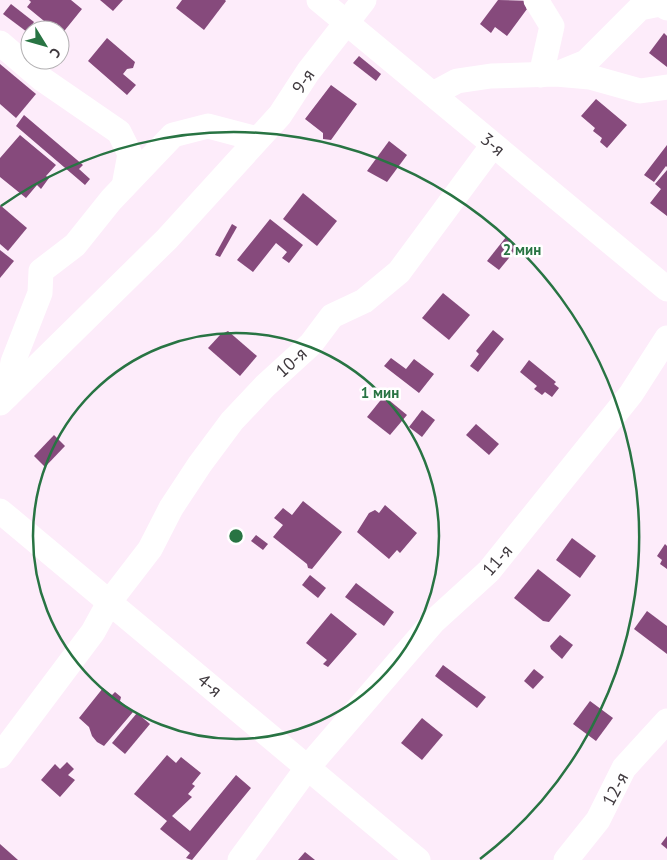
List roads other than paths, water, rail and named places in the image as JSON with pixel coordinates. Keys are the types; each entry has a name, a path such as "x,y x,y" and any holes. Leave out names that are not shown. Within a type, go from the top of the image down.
{"street":[{"name":"3-я","path":"319,0 667,289"},
{"name":"9-я","path":"3,399 167,239 280,115 308,72 364,0"},
{"path":"536,0 552,26 549,74"},
{"path":"549,74 586,62 640,8 660,4 667,8"},
{"path":"0,43 42,78 119,132 130,154 124,186"},
{"path":"433,94 457,81 491,76 549,74 590,77 640,91 667,87"},
{"path":"3,399 13,362 40,293 41,271 75,245 124,186 174,135 208,126 257,139"},
{"name":"10-я","path":"0,756 93,632 110,601 150,549 176,501 232,421 265,386 311,344 332,316 364,301 399,272 494,145"},
{"name":"11-я","path":"240,860 308,767 433,622 489,571 631,394 667,338"},
{"name":"4-я","path":"0,511 418,860"},
{"name":"12-я","path":"566,860 598,820 624,768 667,721"}]}
